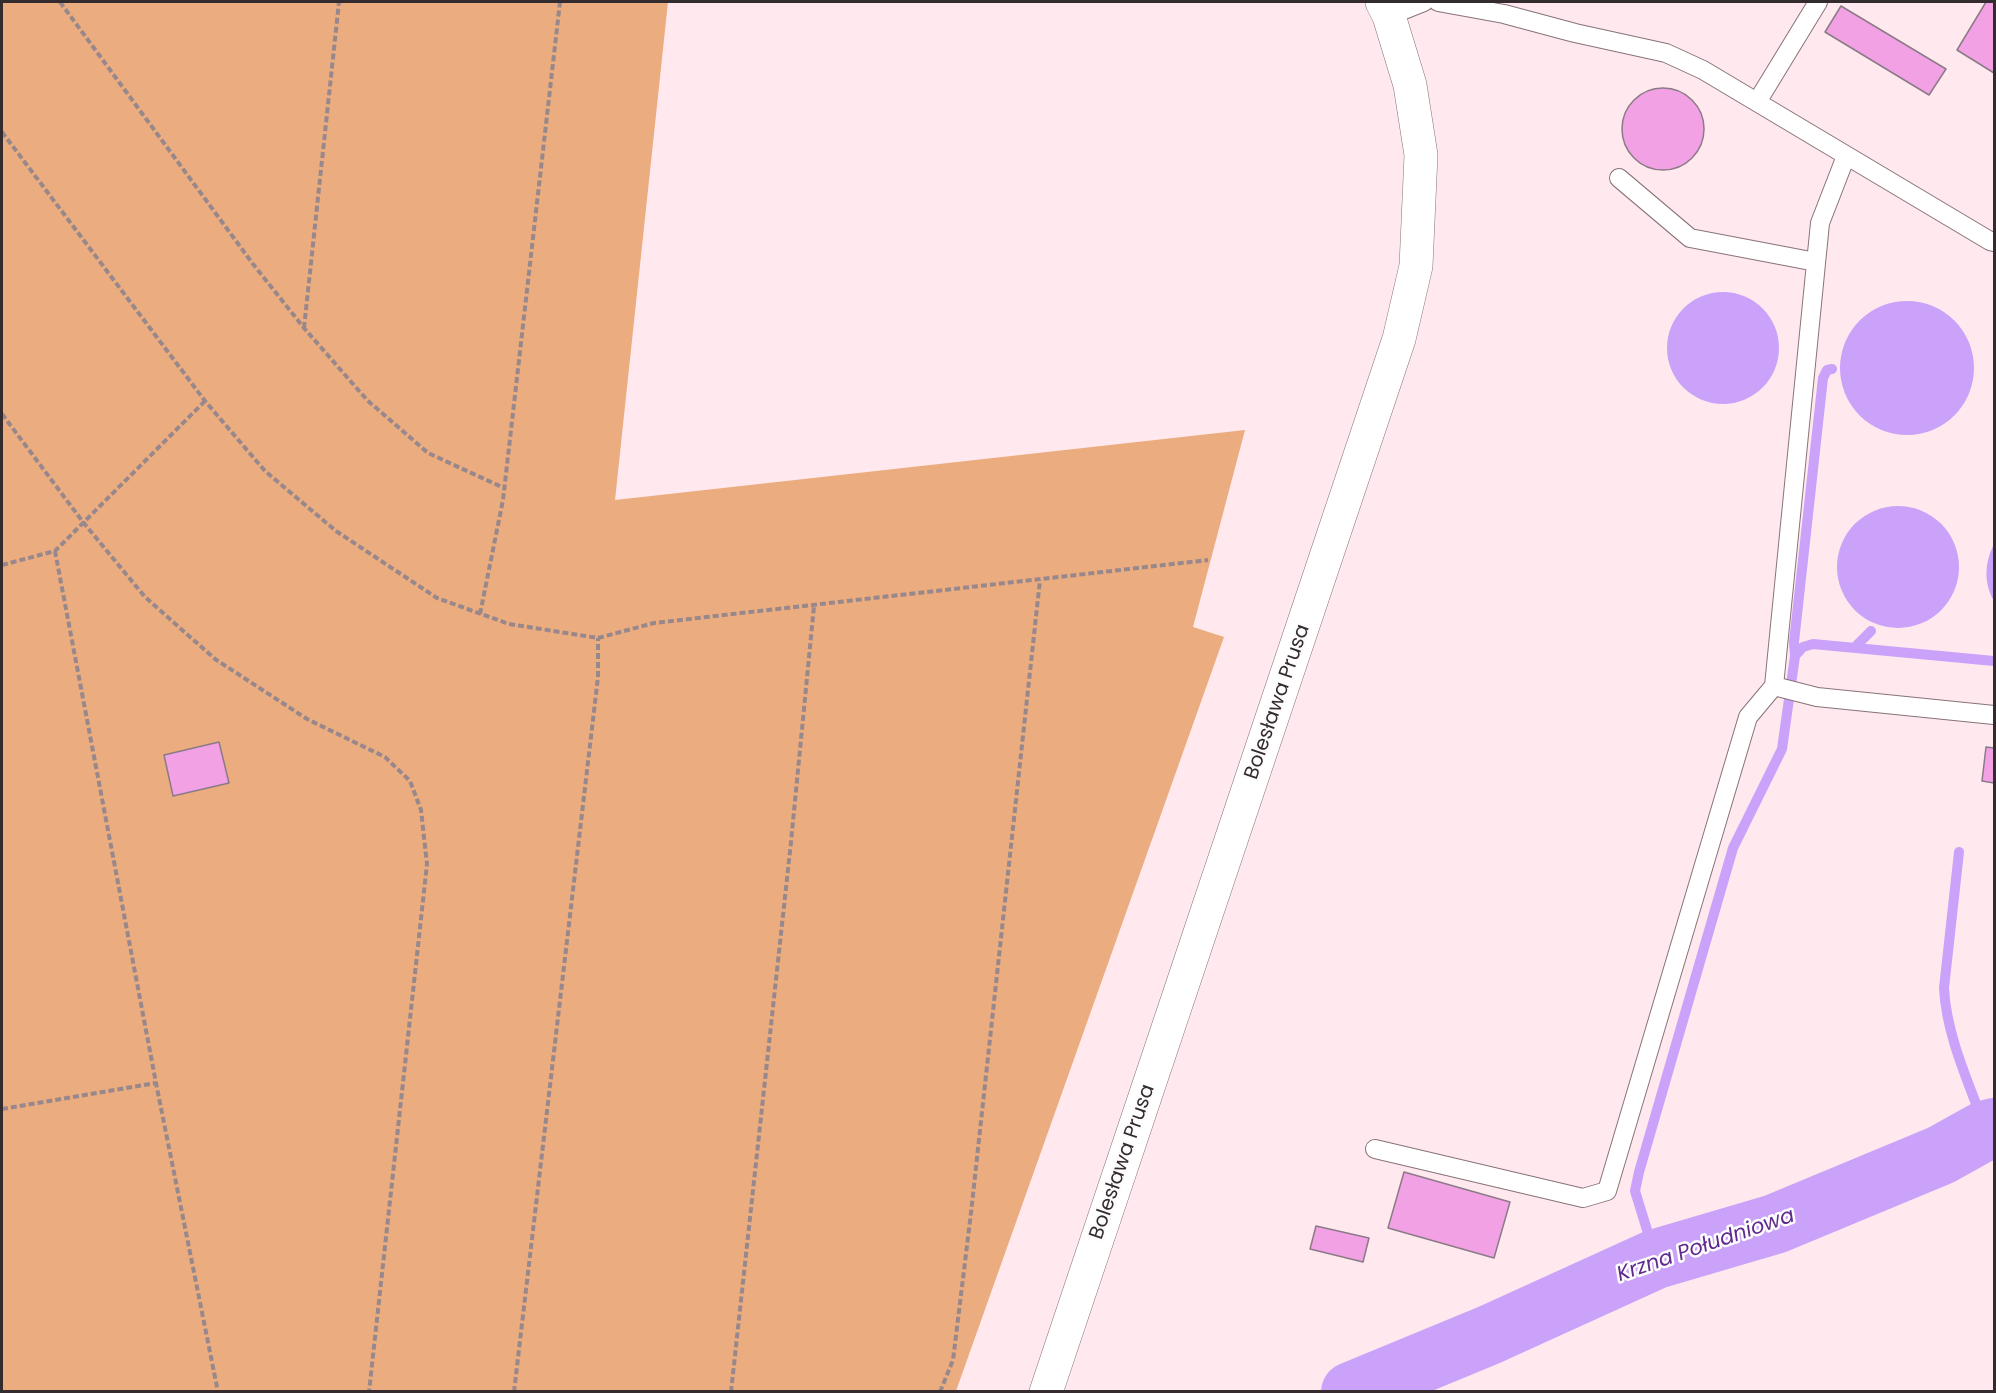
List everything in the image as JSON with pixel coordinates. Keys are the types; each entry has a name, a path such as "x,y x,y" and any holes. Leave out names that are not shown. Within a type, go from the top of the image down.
{"street":[{"name":"Bolesława Prusa","path":"1046,1392 1399,339 1416,266 1421,155 1410,85 1386,9"}],"lane":[{"path":"1386,9 1424,2"},
{"path":"1438,2 1504,14 1575,33 1666,52 1703,70 1995,242"},
{"path":"1757,102 1818,2"},
{"path":"1376,1149 1583,1198 1607,1191 1749,717 1774,686 1820,223 1846,156"},
{"path":"1619,178 1690,238 1816,262"},
{"path":"1774,686 1817,698 1995,715"}],"path":[{"path":"60,2 253,264 304,328 367,400 428,453 504,488"},
{"path":"304,328 339,2"},
{"path":"480,614 504,488 560,2"},
{"path":"2,132 206,401 265,471 336,531 437,597 508,624 598,638 654,623 1208,560"},
{"path":"2,565 55,551 206,401"},
{"path":"2,414 83,522 145,597 215,660 307,718 385,758 410,781 422,810 427,864 369,1392"},
{"path":"55,551 156,1083 218,1392"},
{"path":"940,1392 953,1360 1040,580"},
{"path":"731,1392 791,842 814,606"},
{"path":"514,1392 598,677 598,638"},
{"path":"2,1109 156,1083"}],"shaded area":[{"path":"2,2 668,2 615,500 1245,430 1193,627 1224,637 956,1391 2,1392"},
{"path":"1723,292 1745,296 1763,308 1775,326 1779,348 1775,370 1763,388 1745,400 1723,404 1701,400 1683,388 1671,370 1667,348 1671,326 1683,308 1701,296"},
{"path":"1907,301 1933,306 1954,321 1969,342 1974,368 1969,394 1954,415 1933,430 1907,435 1881,430 1860,415 1845,394 1840,368 1845,342 1860,321 1881,306"},
{"path":"1898,506 1921,511 1932,516 1941,524 1949,533 1954,544 1959,567 1954,590 1949,601 1941,610 1932,618 1921,623 1898,628 1875,623 1864,618 1855,610 1847,601 1842,590 1837,567 1842,544 1847,533 1855,524 1864,516 1875,511"},
{"path":"1994,544 1994,601 1988,587 1986,572"}],"building":[{"path":"1986,2 1994,2 1994,73 1957,50"},
{"path":"1841,6 1946,69 1929,95 1825,32"},
{"path":"1663,88 1679,91 1692,100 1701,113 1704,129 1701,145 1692,158 1679,167 1663,170 1647,167 1634,158 1625,145 1622,129 1625,113 1634,100 1647,91"},
{"path":"219,742 229,783 173,796 164,755"},
{"path":"1986,747 1994,748 1994,783 1982,781"},
{"path":"1404,1172 1510,1202 1494,1258 1388,1228"},
{"path":"1316,1226 1369,1238 1363,1262 1310,1249"}],"waterway":[{"path":"1656,1259 1635,1191 1733,848 1782,749 1795,656 1794,642 1823,378 1827,370 1832,369"},
{"path":"1854,648 1871,631"},
{"path":"1795,656 1803,647 1813,644 1994,661"},
{"path":"1959,852 1944,988 1954,1042 1986,1130"},
{"name":"Krzna Południowa","path":"1351,1392 1489,1335 1656,1259 1775,1224 1941,1155 1986,1130 1994,1128"}]}
